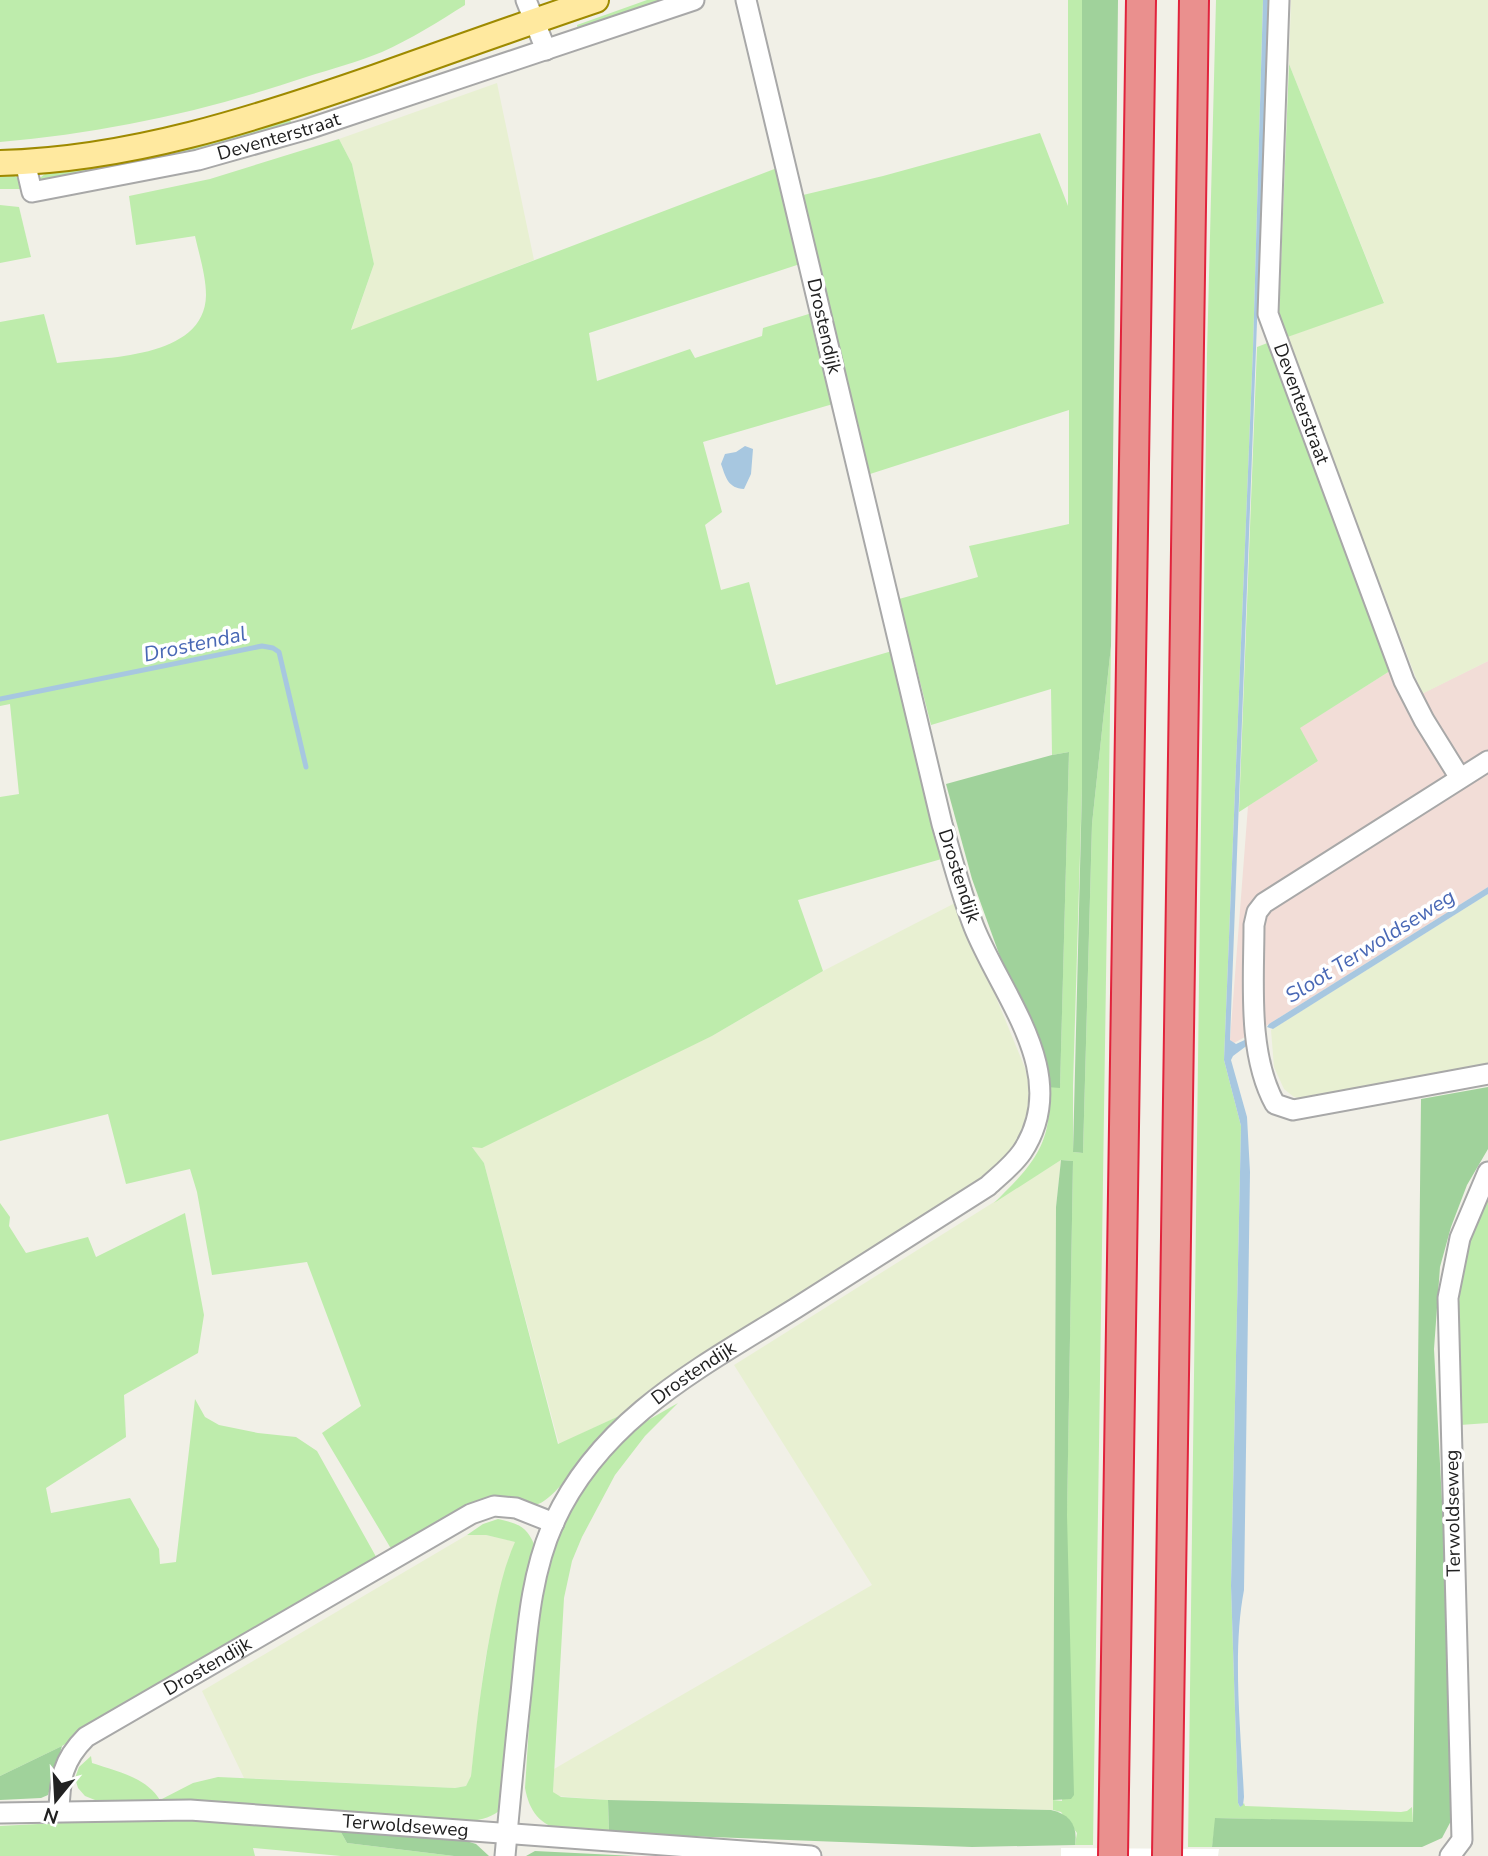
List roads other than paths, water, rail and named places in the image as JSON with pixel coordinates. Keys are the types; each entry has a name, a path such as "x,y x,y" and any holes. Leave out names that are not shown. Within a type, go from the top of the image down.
{"highway":[{"path":"1113,1856 1141,0"},
{"path":"1167,1856 1194,0"}],"main road":[{"name":"Deventerstraat","path":"0,163 111,151 206,132 305,102 530,11 596,0"}],"street":[{"name":"Deventerstraat","path":"25,162 32,192 186,163 308,129 694,0"},
{"name":"Drostendijk","path":"505,1856 534,1584 554,1523 574,1484 601,1448 631,1417 687,1376 988,1186 1010,1167 1023,1151 1041,1102 1041,1082 1033,1047 974,927 942,824 746,0"},
{"name":"Deventerstraat","path":"1279,0 1268,314 1405,681 1424,720 1460,778"},
{"path":"530,11 546,50"},
{"path":"1488,761 1264,903 1257,912 1254,925 1253,1015 1266,1087 1275,1104 1293,1110 1488,1074"},
{"name":"Terwoldseweg","path":"1450,1856 1462,1840 1448,1298 1460,1238 1488,1172"},
{"name":"Drostendijk","path":"60,1811 63,1770 71,1752 86,1737 471,1514 494,1506 516,1508 554,1523"},
{"name":"Terwoldseweg","path":"0,1813 190,1810 811,1856"}],"water":[{"path":"1263,0 1268,0 1266,83 1230,1040 1236,1044 1249,1038 1249,1044 1231,1060 1247,1117 1250,1172 1244,1590 1238,1666 1244,1797 1240,1807 1231,1586 1241,1126 1224,1060 1253,349"},
{"path":"745,446 753,449 751,474 744,489 731,484 721,464 725,454 736,452"},
{"path":"1488,887 1488,894 1273,1029 1267,1027 1269,1024"}],"waterway":[{"name":"Drostendal","path":"0,699 262,646 273,648 279,652 306,767"}],"water label":[{"name":"Sloot Terwoldseweg","path":"1370,946"}]}
